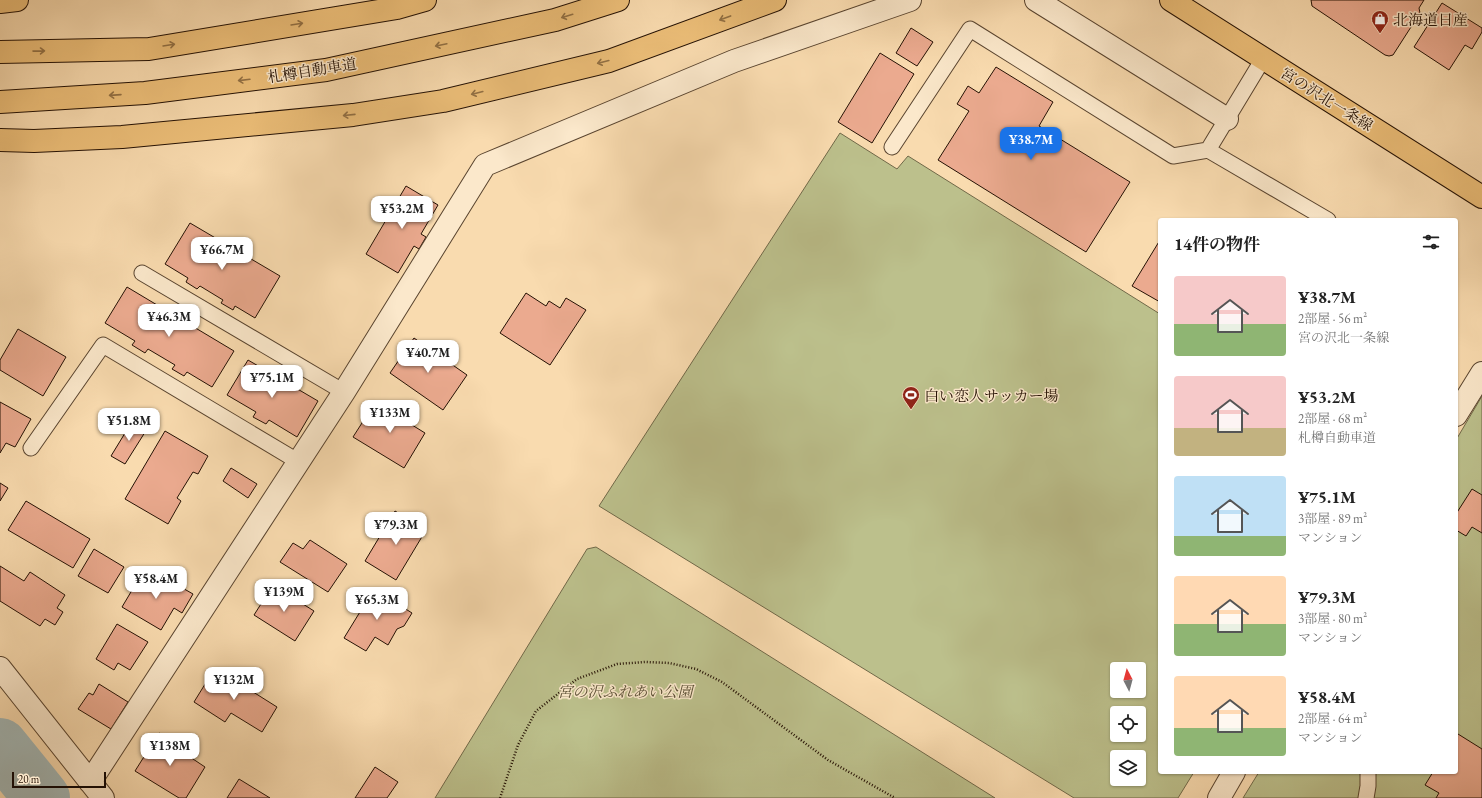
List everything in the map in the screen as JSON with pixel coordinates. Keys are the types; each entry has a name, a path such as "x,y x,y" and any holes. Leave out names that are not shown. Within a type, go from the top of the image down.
{"main road":[{"path":"0,2 17,0"},
{"path":"0,52 149,49 397,8 425,0"},
{"name":"札樽自動車道","path":"0,102 145,93 326,70 555,20 618,0"},
{"path":"0,140 34,141 122,137 352,115 443,101 609,60 775,0"},
{"name":"宮の沢北一条線","path":"1176,1 1264,59 1482,197"}],"street":[{"path":"0,668 96,790 299,462 485,166 734,62 910,0"},
{"path":"1036,0 1226,119"},
{"path":"1458,412 1482,373"},
{"path":"1219,798 1233,774"}],"lane":[{"path":"892,147 970,29 1173,156 1208,150 1325,218"},
{"path":"1208,150 1264,59"},
{"path":"142,273 344,392"},
{"path":"31,448 102,345 299,462"},
{"path":"1366,798 1368,774"}],"path":[{"path":"500,798 518,745 536,711 577,679 617,664 645,662 670,663 696,670 722,682 828,760 895,798"}],"green space":[{"name":"白い恋人サッカー場","path":"840,133 897,169 908,156 1158,313 1158,774 1193,774 1178,798 1074,798 599,506"},
{"path":"1482,396 1482,798 1243,798 1258,774 1458,774 1458,437"},
{"name":"宮の沢ふれあい公園","path":"596,547 995,798 435,798 587,549"}],"building":[{"name":"北海道日産","path":"1311,0 1424,0 1419,8 1420,13 1393,55 1389,56 1385,55 1312,6"},
{"path":"1442,3 1482,28 1482,32 1472,49 1465,45 1449,70 1414,47"},
{"path":"911,28 933,42 917,66 896,53"},
{"path":"880,53 914,74 872,143 838,122"},
{"path":"996,67 1053,102 1039,126 1130,182 1086,252 938,160 969,111 957,104 968,86 979,93"},
{"path":"406,186 438,205 421,234 426,237 419,249 414,246 398,273 366,254"},
{"path":"190,223 280,276 255,318 235,306 233,310 221,303 223,300 200,286 197,289 186,282 188,278 165,264"},
{"path":"1158,243 1158,301 1132,286"},
{"path":"127,287 234,351 212,387 187,372 184,376 172,369 175,365 148,349 145,353 132,345 135,341 105,323"},
{"path":"526,293 546,306 549,301 560,308 566,298 586,310 550,365 500,333"},
{"path":"18,329 66,357 43,396 0,370 0,360"},
{"path":"414,338 467,375 443,410 390,373"},
{"path":"248,360 318,401 297,437 269,420 266,424 253,417 256,412 227,395"},
{"path":"382,401 406,416 404,420 425,433 404,468 353,437 369,412 373,414"},
{"path":"0,402 31,419 15,447 6,443 0,453"},
{"path":"133,420 147,429 125,464 111,456"},
{"path":"165,431 208,456 198,474 193,472 177,498 181,501 168,524 125,499"},
{"path":"231,468 257,484 248,498 223,481"},
{"path":"0,483 8,488 0,501"},
{"path":"1472,489 1482,495 1482,533 1472,527 1466,536 1458,531 1458,511"},
{"path":"26,501 90,539 73,568 8,530"},
{"path":"395,511 426,530 396,580 365,561"},
{"path":"310,540 347,564 328,592 280,562 293,543 303,549"},
{"path":"94,549 124,567 108,593 78,576"},
{"path":"0,566 24,581 30,572 65,595 57,608 63,612 55,625 45,619 40,626 0,601"},
{"path":"144,570 170,585 172,582 193,594 182,613 174,608 161,630 122,607"},
{"path":"273,585 314,611 295,641 254,615"},
{"path":"374,589 412,613 404,626 397,629 388,645 375,637 366,651 344,638"},
{"path":"117,624 148,642 130,670 118,663 114,670 96,659"},
{"path":"215,668 277,707 262,732 231,713 225,722 194,702"},
{"path":"99,684 128,702 111,729 78,709 89,693 93,695"},
{"path":"159,733 183,747 181,751 205,767 186,798 179,798 135,771"},
{"path":"1458,734 1482,749 1482,798 1436,798 1439,793 1425,785 1432,774 1458,774"},
{"path":"375,767 398,782 387,798 355,798"},
{"path":"239,779 270,798 227,798"}],"waterway":[{"path":"0,746 42,798"},
{"path":"0,785 13,762"}],"place":[{"name":"北海道日産","path":"1380,34"},
{"name":"白い恋人サッカー場","path":"911,410"}]}
